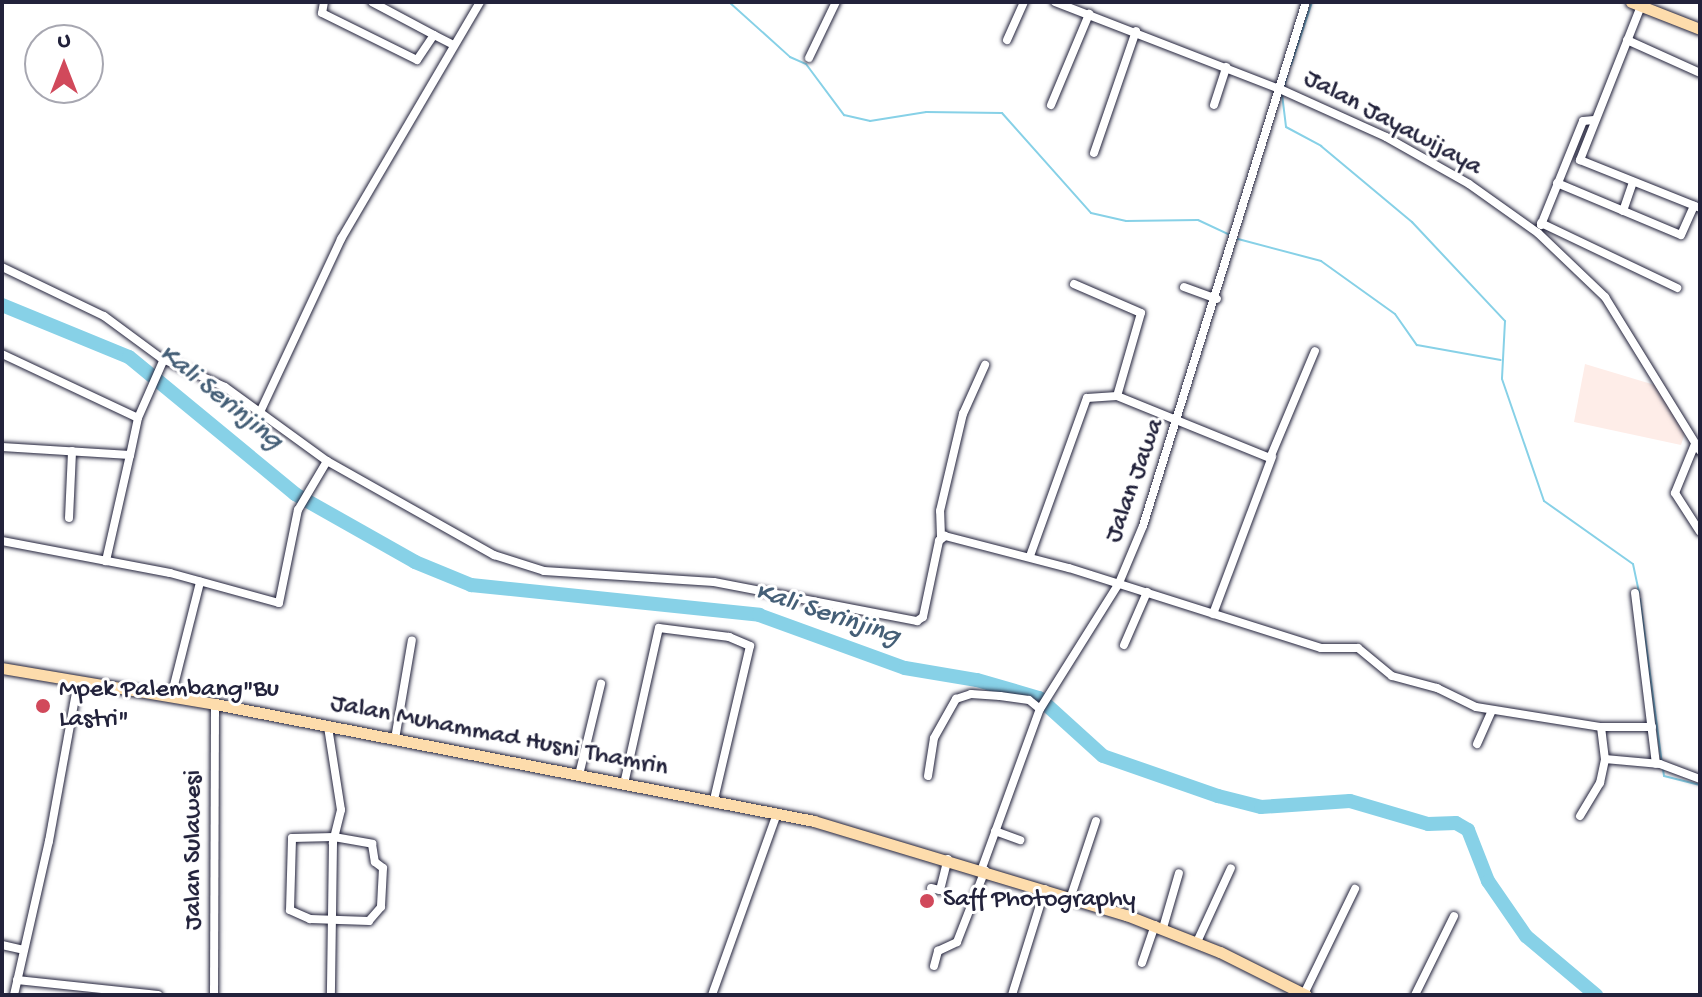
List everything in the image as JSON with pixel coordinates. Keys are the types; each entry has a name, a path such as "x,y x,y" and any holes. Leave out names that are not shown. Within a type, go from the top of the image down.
{"main road":[{"path":"1636,4 1700,29"},
{"name":"Jalan Muhammad Husni Thamrin","path":"2,668 215,704 777,813 984,868 1159,926 1305,994"}],"street":[{"path":"324,2 319,8 322,13 414,61 434,35"},
{"path":"372,2 454,45"},
{"path":"261,410 341,239 480,2"},
{"path":"809,58 836,2"},
{"path":"1007,40 1024,2"},
{"name":"Jalan Jayawijaya","path":"1055,2 1283,90 1428,161 1538,233 1605,297 1698,448"},
{"name":"Jalan Jawa","path":"934,966 938,951 957,942 1041,708 1119,583 1179,422 1283,90 1306,2"},
{"path":"1557,183 1681,235 1697,207 1580,160 1627,40 1636,4"},
{"path":"1051,105 1089,14"},
{"path":"1094,153 1136,31"},
{"path":"1627,40 1700,73"},
{"path":"1214,105 1226,67"},
{"path":"1538,233 1583,121 1594,120"},
{"path":"1623,211 1633,182"},
{"path":"1541,223 1677,288"},
{"path":"2,267 104,316 164,359 216,381 261,410 324,464 494,555 544,571 714,582 915,621 923,617 941,537 938,520 963,414 985,365"},
{"path":"1074,284 1141,313 1117,396"},
{"path":"1184,287 1217,299"},
{"path":"1213,614 1315,351"},
{"path":"2,354 138,418"},
{"path":"106,561 138,418 164,359"},
{"path":"1030,556 1085,401 1098,394 1117,396 1272,457"},
{"path":"2,447 130,455"},
{"path":"1698,448 1675,493 1679,507 1700,532"},
{"path":"69,518 72,451"},
{"path":"2,541 200,582 279,603 298,510 324,464"},
{"path":"941,537 1030,556 1327,649 1358,648 1392,676 1492,711 1601,727 1652,727"},
{"path":"171,697 200,582"},
{"path":"1124,645 1147,592"},
{"path":"1635,593 1652,727 1661,765"},
{"path":"624,784 659,628 729,637 750,646 714,800"},
{"path":"395,739 412,640"},
{"path":"14,995 78,681"},
{"path":"579,775 601,684"},
{"path":"928,776 934,738 956,699 967,694 1000,696 1029,700 1041,708"},
{"name":"Jalan Sulawesi","path":"214,995 215,704"},
{"path":"1477,744 1492,711"},
{"path":"328,727 341,810 334,837 331,995"},
{"path":"1580,816 1600,783 1605,759 1601,727"},
{"path":"1605,759 1661,765 1700,779"},
{"path":"712,995 777,813"},
{"path":"1071,896 1096,821"},
{"path":"995,831 1020,840"},
{"path":"334,837 370,842 375,862 383,870 377,915 369,921 332,922 305,918 290,907 292,838 334,837"},
{"path":"931,888 940,890 948,858"},
{"path":"1197,942 1231,868"},
{"path":"1142,963 1179,873"},
{"path":"1012,995 1045,888"},
{"path":"1305,994 1355,889"},
{"path":"1415,995 1454,916"},
{"path":"2,945 23,950"},
{"path":"17,980 96,992 158,995"}],"shaded area":[{"path":"1585,364 1658,386 1686,430 1681,445 1574,422"}],"waterway":[{"path":"729,2 790,57 806,64 844,115 870,121 926,112 1002,113 1091,213 1126,221 1198,220 1232,236"},
{"path":"1291,65 1312,2"},
{"path":"1284,88 1287,75"},
{"path":"1282,94 1286,127 1321,146 1412,222 1505,321 1502,379 1544,501 1633,564 1639,592"},
{"path":"1238,239 1321,261 1395,314 1417,345 1501,360"},
{"name":"Kali Serinjing","path":"2,305 129,357 295,494 415,562 471,585 759,615 905,668 977,680 1039,698 1103,756 1218,796 1261,807 1350,801 1428,824 1456,823 1468,830 1488,881 1526,936 1596,995"},
{"path":"1640,599 1662,763"},
{"path":"1663,769 1664,776 1700,785"}],"place":[{"name":"Mpek Palembang\"Bu Lastri\"","path":"43,706"},
{"name":"Saff Photography","path":"927,901"}]}
